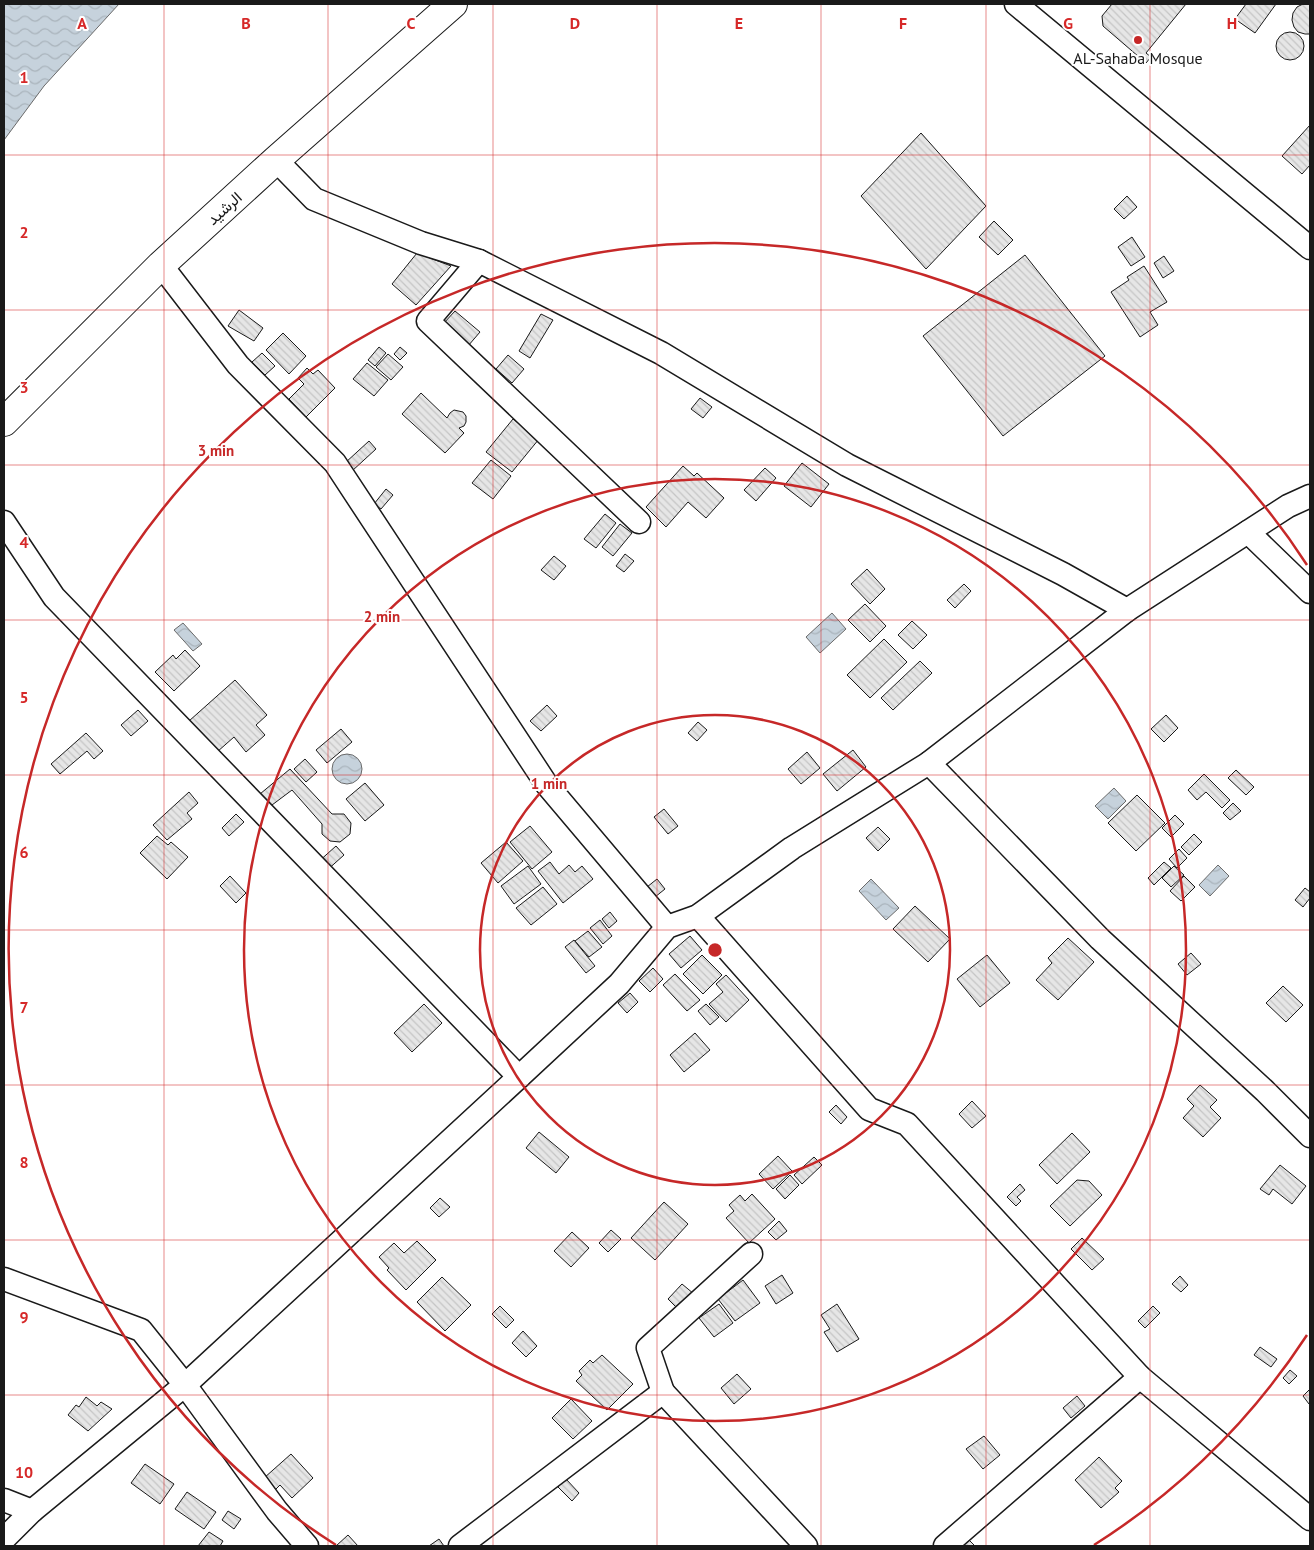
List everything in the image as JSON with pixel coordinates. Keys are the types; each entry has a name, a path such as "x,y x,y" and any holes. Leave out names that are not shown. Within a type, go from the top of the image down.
{"main road":[{"name":"الرشيد","path":"4,422 161,265 276,160 453,4"}],"street":[{"path":"1016,4 1308,242"},
{"path":"276,160 314,199 421,243 479,261 661,353 847,465 1063,574 1128,610"},
{"path":"479,261 428,321 639,522"},
{"path":"161,265 238,365 335,463 547,784 667,927"},
{"path":"4,1539 32,1511 184,1385 619,984 667,927 698,916 792,848 929,763 1128,610 1288,506 1310,496"},
{"path":"4,522 54,597 518,1077"},
{"path":"1248,532 1310,592"},
{"path":"929,763 1100,939 1265,1091 1310,1136"},
{"path":"698,916 869,1109 907,1124 1140,1376 1310,1519"},
{"path":"751,1254 648,1348 663,1392 806,1546"},
{"path":"4,1279 141,1330 277,1511 307,1546"},
{"path":"945,1546 1140,1376"},
{"path":"460,1546 663,1392"},
{"path":"4,1500 32,1511"}],"water":[{"path":"4,4 119,4 44,86 4,140"},
{"path":"832,613 846,629 820,653 806,637"},
{"path":"183,623 202,644 193,651 174,630"},
{"path":"347,754 358,758 362,769 358,780 347,784 336,780 332,769 336,758"},
{"path":"1114,788 1126,801 1108,819 1095,806"},
{"path":"1218,865 1229,876 1210,896 1199,885"},
{"path":"871,879 899,908 886,920 859,891"}],"building":[{"name":"AL-Sahaba Mosque","path":"1112,4 1186,4 1146,53 1151,57 1146,63 1103,26 1102,16"},
{"path":"1246,4 1276,4 1255,33 1235,19"},
{"path":"1303,4 1310,4 1310,34 1298,32 1292,20 1293,13 1297,7"},
{"path":"1290,32 1300,36 1304,46 1300,56 1290,60 1280,56 1276,46 1280,36"},
{"path":"1310,125 1310,165 1302,174 1282,156"},
{"path":"921,133 986,206 926,269 861,196"},
{"path":"1127,196 1137,207 1124,219 1114,209"},
{"path":"994,221 1013,240 998,255 979,237"},
{"path":"1132,237 1145,257 1131,266 1118,247"},
{"path":"417,253 451,266 416,305 392,284"},
{"path":"1025,255 1105,356 1003,436 923,336"},
{"path":"1164,256 1174,271 1163,278 1154,263"},
{"path":"1144,266 1167,302 1150,312 1158,325 1140,337 1111,292 1129,280 1127,277"},
{"path":"239,310 263,328 254,341 228,326"},
{"path":"455,311 480,332 468,346 443,324"},
{"path":"541,314 553,320 530,358 519,351"},
{"path":"283,333 306,356 289,374 266,350"},
{"path":"379,347 386,353 375,366 368,360"},
{"path":"400,347 407,353 400,360 394,354"},
{"path":"262,353 275,366 265,375 252,362"},
{"path":"388,354 403,367 391,380 376,367"},
{"path":"508,355 524,369 512,383 496,369"},
{"path":"367,363 388,380 374,396 353,379"},
{"path":"307,368 313,374 318,370 335,388 306,417 289,399 304,384 298,378"},
{"path":"421,393 447,418 454,410 463,412 466,416 464,426 459,428 464,433 445,453 402,414"},
{"path":"700,398 712,407 703,418 691,409"},
{"path":"513,419 539,439 512,472 486,452"},
{"path":"369,441 376,449 352,471 345,463"},
{"path":"491,460 511,476 493,499 472,483"},
{"path":"802,463 829,484 811,507 784,486"},
{"path":"683,466 694,476 697,473 724,498 706,518 688,502 666,527 646,507"},
{"path":"765,468 776,478 756,501 744,490"},
{"path":"386,489 393,495 381,509 374,504"},
{"path":"605,514 616,523 596,548 584,539"},
{"path":"620,524 632,533 613,556 602,547"},
{"path":"625,554 634,561 624,572 616,566"},
{"path":"554,556 566,566 554,580 541,570"},
{"path":"867,569 885,589 870,604 851,584"},
{"path":"964,584 971,591 955,608 947,600"},
{"path":"865,604 886,626 870,642 848,620"},
{"path":"912,621 927,635 913,649 898,635"},
{"path":"884,639 907,662 870,698 847,675"},
{"path":"185,650 200,666 174,691 155,672 173,655 176,659"},
{"path":"920,661 932,673 893,710 881,698"},
{"path":"235,680 267,715 256,725 265,735 246,752 234,737 217,752 189,721"},
{"path":"547,705 557,716 541,731 530,721"},
{"path":"138,710 148,721 131,736 121,725"},
{"path":"1166,715 1178,728 1164,742 1151,729"},
{"path":"698,722 707,730 697,741 688,733"},
{"path":"341,729 352,742 327,763 316,750"},
{"path":"86,733 103,751 94,759 87,751 60,774 51,764"},
{"path":"853,750 866,767 837,791 823,774"},
{"path":"807,752 820,768 801,784 788,769"},
{"path":"305,759 317,772 306,782 294,769"},
{"path":"290,769 332,814 344,814 351,823 350,834 340,842 330,841 322,834 322,824 292,790 264,811 254,799"},
{"path":"1236,770 1254,787 1246,795 1228,778"},
{"path":"1204,774 1230,800 1222,808 1206,792 1197,800 1188,790"},
{"path":"365,783 384,805 365,821 346,799"},
{"path":"189,792 198,803 187,813 192,819 167,840 153,825"},
{"path":"1137,795 1165,823 1136,851 1108,823"},
{"path":"1233,803 1241,811 1230,820 1223,813"},
{"path":"664,809 678,826 668,834 654,817"},
{"path":"236,814 244,822 229,836 222,828"},
{"path":"1175,815 1184,824 1171,837 1162,828"},
{"path":"530,826 552,852 532,869 510,842"},
{"path":"878,827 890,839 878,851 866,838"},
{"path":"1194,834 1202,842 1189,855 1181,847"},
{"path":"157,836 168,845 171,842 188,857 167,879 140,853"},
{"path":"506,842 523,861 498,883 481,863"},
{"path":"336,846 344,855 325,872 317,863"},
{"path":"1179,849 1187,858 1177,868 1169,859"},
{"path":"550,862 559,874 569,865 575,872 582,866 593,879 563,903 538,871"},
{"path":"1164,862 1171,868 1154,885 1148,878"},
{"path":"528,866 541,884 514,904 501,886"},
{"path":"1174,866 1184,875 1171,887 1162,878"},
{"path":"230,876 246,893 236,903 220,886"},
{"path":"1184,876 1195,887 1181,901 1170,891"},
{"path":"657,879 665,889 655,897 647,887"},
{"path":"543,887 557,904 531,925 516,908"},
{"path":"1305,888 1310,892 1310,898 1303,907 1295,900"},
{"path":"915,906 950,939 928,962 893,929"},
{"path":"610,912 617,921 609,928 602,919"},
{"path":"600,920 612,936 603,944 590,928"},
{"path":"588,931 602,947 589,957 575,941"},
{"path":"690,936 702,950 681,968 669,954"},
{"path":"1068,938 1094,962 1058,1000 1036,980 1052,963 1048,958"},
{"path":"574,940 595,966 586,973 565,947"},
{"path":"1191,953 1201,964 1187,975 1178,964"},
{"path":"702,955 722,975 703,994 683,974"},
{"path":"987,955 1010,983 980,1007 957,979"},
{"path":"653,968 663,979 650,992 639,981"},
{"path":"675,974 700,1000 687,1011 663,985"},
{"path":"726,975 749,1000 726,1022 709,1004 723,992 716,984"},
{"path":"1283,986 1303,1005 1286,1022 1266,1003"},
{"path":"630,993 638,1002 627,1013 618,1003"},
{"path":"424,1004 442,1023 412,1052 394,1033"},
{"path":"706,1004 719,1017 710,1025 698,1011"},
{"path":"695,1033 710,1050 684,1072 670,1055"},
{"path":"1200,1085 1217,1100 1210,1107 1221,1118 1203,1137 1183,1118 1194,1106 1187,1099"},
{"path":"972,1101 986,1116 972,1128 959,1114"},
{"path":"836,1105 847,1117 841,1124 829,1112"},
{"path":"539,1132 569,1157 556,1173 526,1148"},
{"path":"1072,1133 1090,1152 1057,1184 1039,1165"},
{"path":"778,1156 792,1171 773,1189 759,1174"},
{"path":"814,1157 822,1165 802,1184 794,1175"},
{"path":"1280,1165 1306,1186 1292,1204 1273,1189 1269,1195 1260,1189"},
{"path":"790,1175 799,1185 785,1199 776,1189"},
{"path":"1077,1180 1089,1181 1102,1195 1070,1226 1050,1206"},
{"path":"1020,1184 1025,1190 1017,1197 1021,1201 1016,1206 1007,1197"},
{"path":"752,1194 775,1219 749,1243 726,1218 734,1211 729,1205 740,1195 745,1201"},
{"path":"440,1198 450,1207 439,1217 430,1208"},
{"path":"664,1202 688,1224 655,1260 631,1238"},
{"path":"779,1221 787,1231 776,1240 768,1232"},
{"path":"611,1230 621,1239 608,1252 599,1243"},
{"path":"572,1232 589,1248 571,1267 554,1251"},
{"path":"1082,1238 1104,1259 1092,1270 1071,1249"},
{"path":"417,1241 436,1260 406,1290 387,1270 389,1268 379,1257 394,1243 404,1253"},
{"path":"782,1275 793,1293 776,1304 765,1286"},
{"path":"1180,1276 1188,1285 1181,1292 1172,1284"},
{"path":"442,1277 471,1305 445,1331 417,1302"},
{"path":"743,1280 760,1303 735,1321 718,1299"},
{"path":"682,1284 694,1294 679,1310 668,1299"},
{"path":"719,1304 733,1323 714,1337 699,1318"},
{"path":"837,1304 859,1339 837,1352 824,1332 830,1329 821,1315"},
{"path":"500,1306 514,1320 506,1328 492,1314"},
{"path":"1153,1306 1160,1313 1145,1328 1138,1321"},
{"path":"523,1331 537,1346 526,1357 512,1343"},
{"path":"1260,1347 1277,1359 1271,1367 1254,1355"},
{"path":"602,1355 633,1384 607,1410 576,1381 582,1375 579,1371 590,1360 593,1363"},
{"path":"1290,1370 1297,1376 1289,1384 1283,1378"},
{"path":"737,1374 751,1389 734,1404 721,1388"},
{"path":"1310,1389 1310,1404 1309,1404 1303,1396"},
{"path":"1077,1396 1085,1406 1071,1418 1063,1408"},
{"path":"86,1397 97,1406 101,1402 112,1409 88,1431 68,1415 76,1405 79,1407"},
{"path":"571,1399 592,1421 573,1439 552,1418"},
{"path":"984,1436 1000,1455 983,1469 966,1449"},
{"path":"291,1454 313,1478 292,1498 280,1485 275,1490 264,1478"},
{"path":"1099,1457 1122,1481 1115,1488 1119,1492 1101,1508 1075,1480"},
{"path":"145,1464 174,1484 160,1504 131,1483"},
{"path":"566,1479 579,1493 572,1501 558,1487"},
{"path":"187,1492 216,1512 204,1529 175,1509"},
{"path":"228,1511 241,1519 234,1529 222,1520"},
{"path":"209,1532 223,1541 220,1546 198,1546"},
{"path":"348,1535 358,1546 336,1546"},
{"path":"439,1539 444,1546 429,1546"},
{"path":"968,1539 975,1546 960,1546"}],"place":[{"name":"AL-Sahaba Mosque","path":"1138,40"}]}
